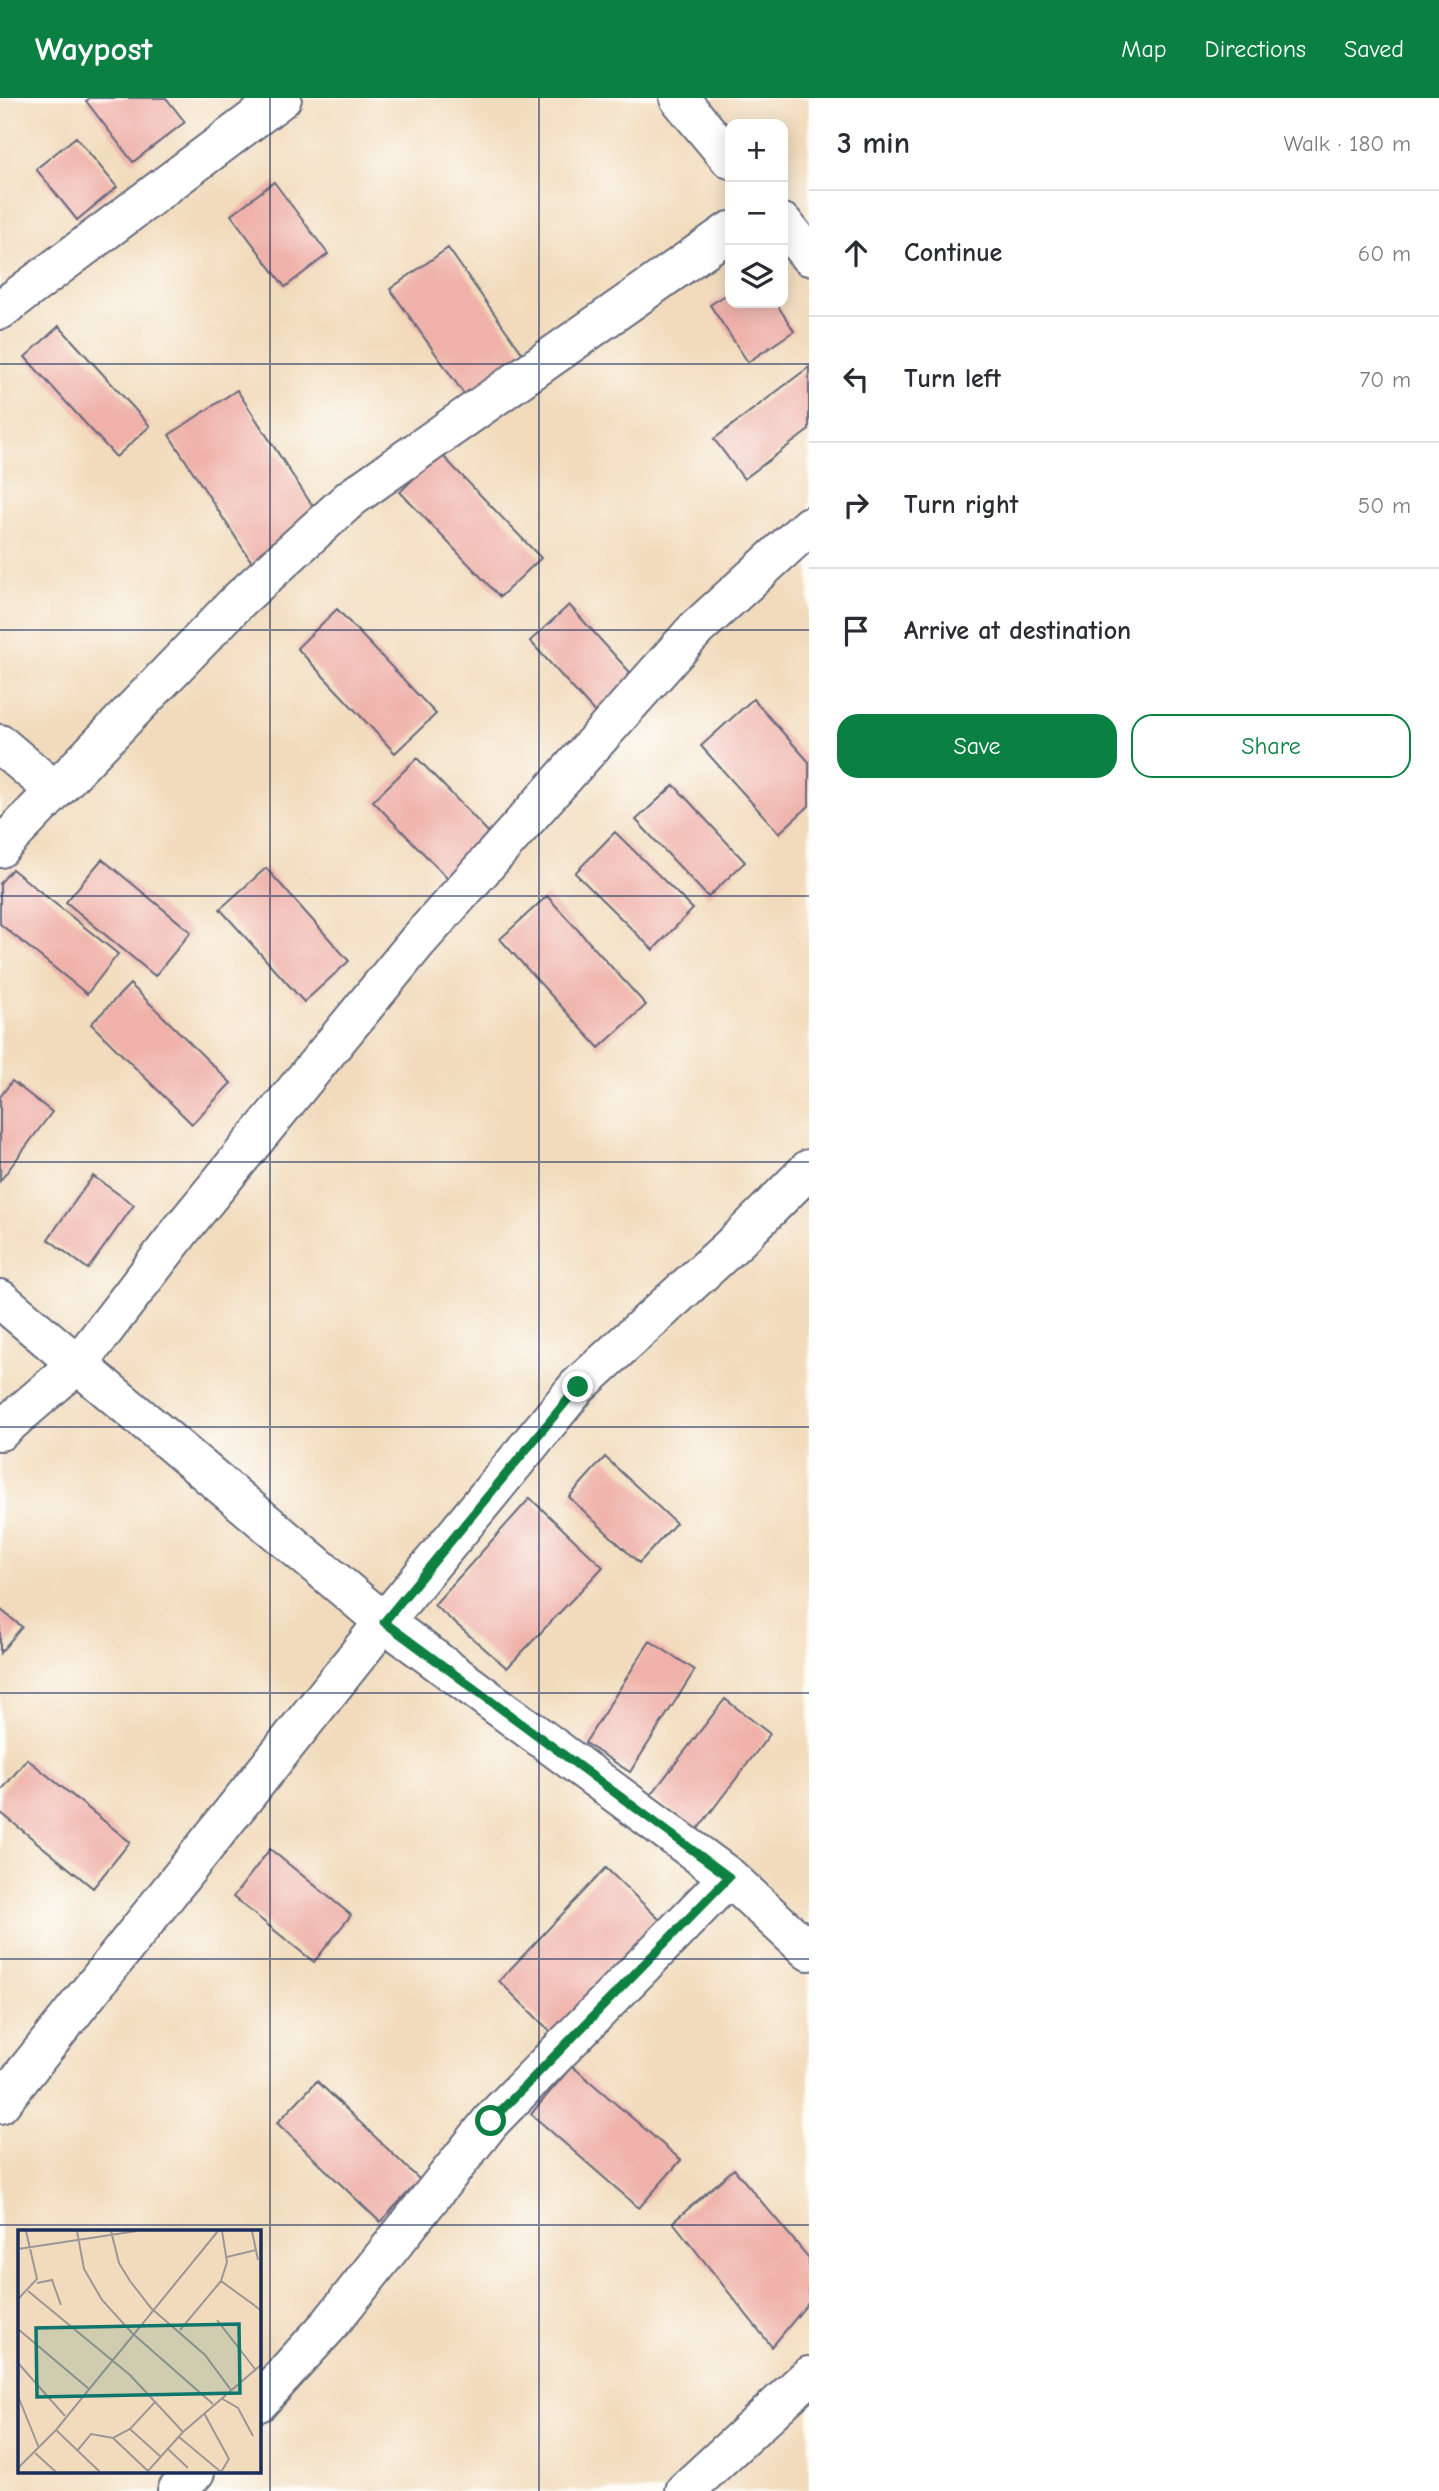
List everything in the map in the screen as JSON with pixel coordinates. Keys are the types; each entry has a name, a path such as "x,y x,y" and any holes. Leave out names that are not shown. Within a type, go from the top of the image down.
{"street":[{"path":"0,310 282,98"},
{"path":"679,98 725,153"},
{"path":"788,229 809,256"},
{"path":"0,848 239,600 351,498 725,235"},
{"path":"0,1431 79,1363 182,1229 416,942 696,629 809,526"},
{"path":"0,744 54,790"},
{"path":"0,2104 384,1622 578,1387 738,1240 809,1170"},
{"path":"0,1299 384,1622 729,1877 809,1951"},
{"path":"261,2400 329,2325 491,2121 729,1877"},
{"path":"685,2491 809,2376"},
{"path":"177,2491 193,2474"}],"building":[{"path":"90,98 166,98 185,122 133,162 86,101"},
{"path":"76,137 117,187 77,220 36,169"},
{"path":"274,182 328,254 285,287 231,215"},
{"path":"448,248 527,360 469,401 390,289"},
{"path":"725,295 725,308 779,308 794,331 748,362 710,305"},
{"path":"59,326 150,426 116,457 25,357"},
{"path":"809,367 809,430 744,479 714,439"},
{"path":"237,390 321,519 253,564 169,435"},
{"path":"440,453 541,558 500,597 400,492"},
{"path":"569,605 637,680 598,716 530,641"},
{"path":"337,609 436,714 395,753 297,648"},
{"path":"753,699 809,762 809,806 779,833 701,746"},
{"path":"417,758 495,839 451,882 373,801"},
{"path":"674,785 745,862 708,897 636,820"},
{"path":"615,832 693,909 653,950 575,873"},
{"path":"102,859 191,932 155,976 66,902"},
{"path":"266,868 349,961 304,1002 220,909"},
{"path":"12,869 118,954 87,994 0,924 0,883"},
{"path":"547,896 646,1005 599,1048 500,939"},
{"path":"130,984 231,1083 192,1124 91,1024"},
{"path":"12,1081 52,1112 0,1181 0,1097"},
{"path":"93,1176 134,1205 88,1269 48,1239"},
{"path":"605,1457 676,1523 639,1563 569,1497"},
{"path":"530,1498 603,1567 507,1668 434,1605"},
{"path":"0,1609 22,1627 0,1653"},
{"path":"650,1641 695,1670 630,1772 585,1743"},
{"path":"725,1699 770,1734 697,1830 651,1795"},
{"path":"27,1759 130,1842 93,1888 0,1812 0,1792"},
{"path":"270,1849 351,1915 314,1962 233,1897"},
{"path":"606,1868 661,1921 553,2034 499,1981"},
{"path":"572,2066 681,2160 639,2208 531,2114"},
{"path":"317,2081 420,2180 380,2222 277,2123"},
{"path":"734,2169 809,2258 809,2302 772,2347 673,2222"}],"route":[{"path":"491,2121 729,1877 384,1622 578,1387"}]}
